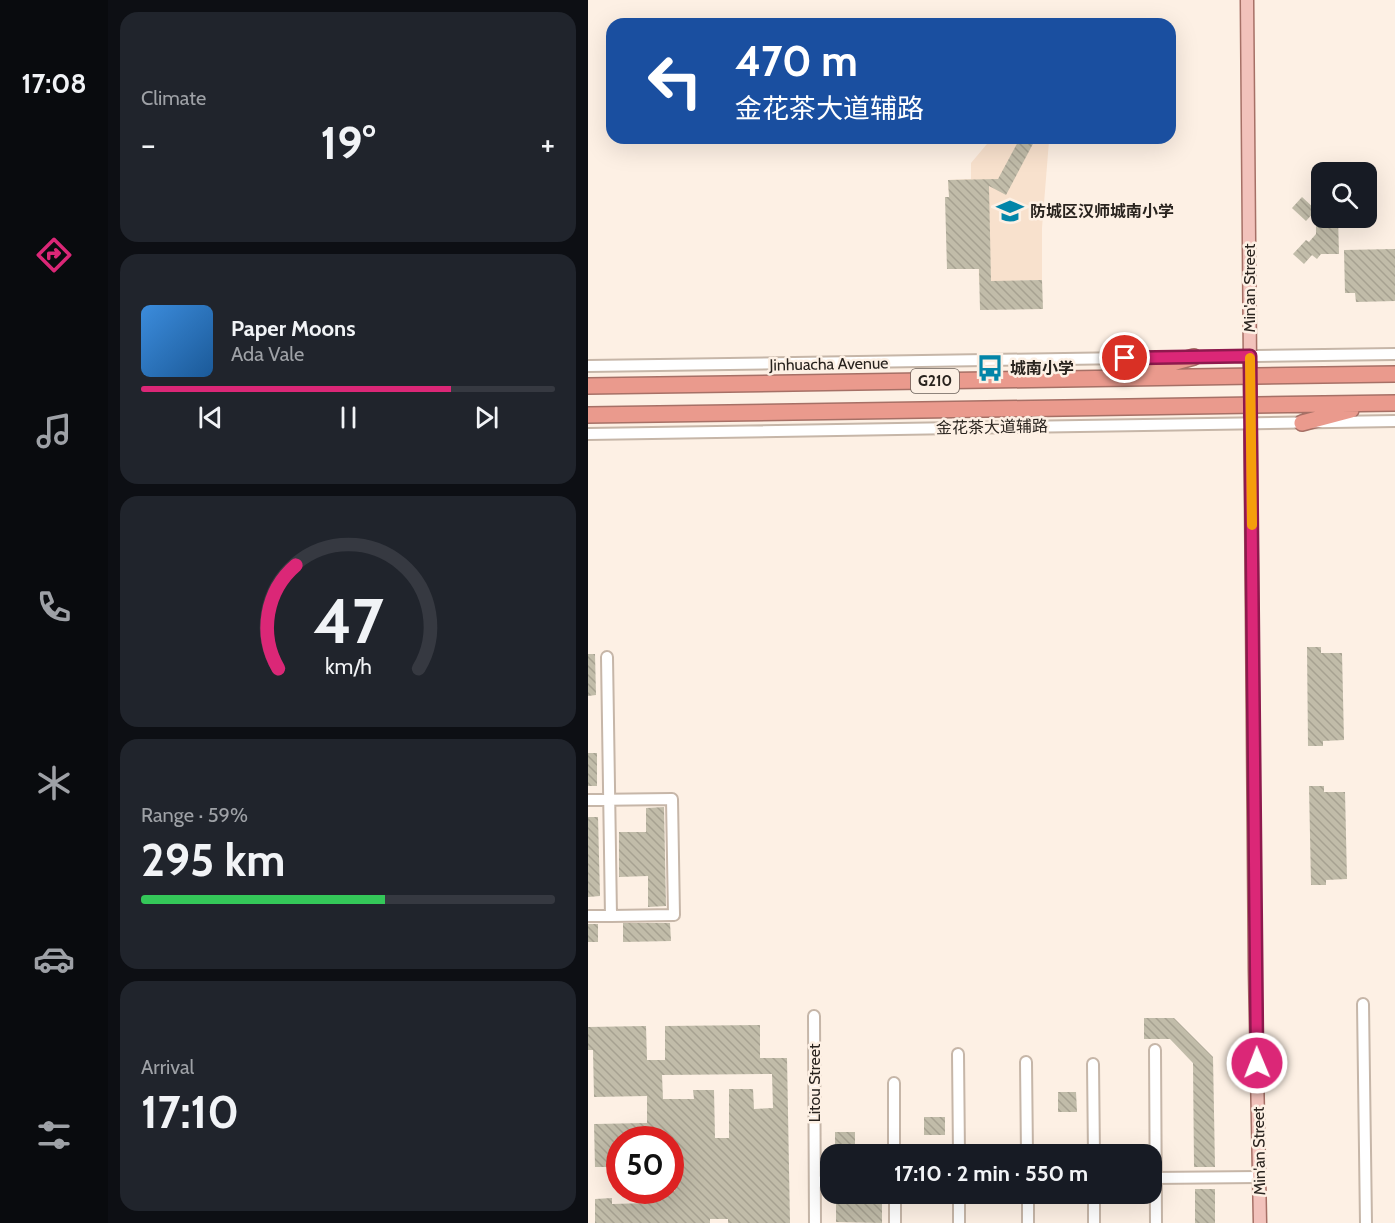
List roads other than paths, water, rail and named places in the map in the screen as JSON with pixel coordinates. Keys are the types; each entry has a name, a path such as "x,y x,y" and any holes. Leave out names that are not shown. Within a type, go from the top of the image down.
{"highway":[{"path":"1119,378 1194,357"},
{"name":"Jinhuacha Avenue","path":"588,386 1395,374"},
{"name":"G210","path":"588,415 1395,403"},
{"path":"1302,423 1376,404"}],"main road":[{"name":"Min'an Street","path":"1247,0 1255,972 1260,1223"}],"street":[{"path":"588,366 1395,354"},
{"name":"金花茶大道辅路","path":"588,434 1395,421"},
{"path":"607,657 611,916"},
{"path":"588,800 672,799 674,915 588,916"},
{"path":"1363,1004 1366,1223"},
{"name":"Litou Street","path":"814,1016 815,1223"},
{"path":"1154,1144 1155,1050"},
{"path":"958,1054 959,1144"},
{"path":"1026,1062 1028,1144"},
{"path":"1093,1064 1094,1144"},
{"path":"894,1083 894,1144"},
{"path":"1162,1178 1259,1177"},
{"path":"815,1182 820,1182"},
{"path":"895,1204 895,1223"},
{"path":"959,1204 959,1223"},
{"path":"1028,1204 1028,1223"},
{"path":"1094,1204 1095,1223"},
{"path":"1155,1204 1156,1223"}],"place":[{"name":"防城区汉师城南小学","path":"1010,211"},
{"name":"城南小学","path":"990,368"}]}
